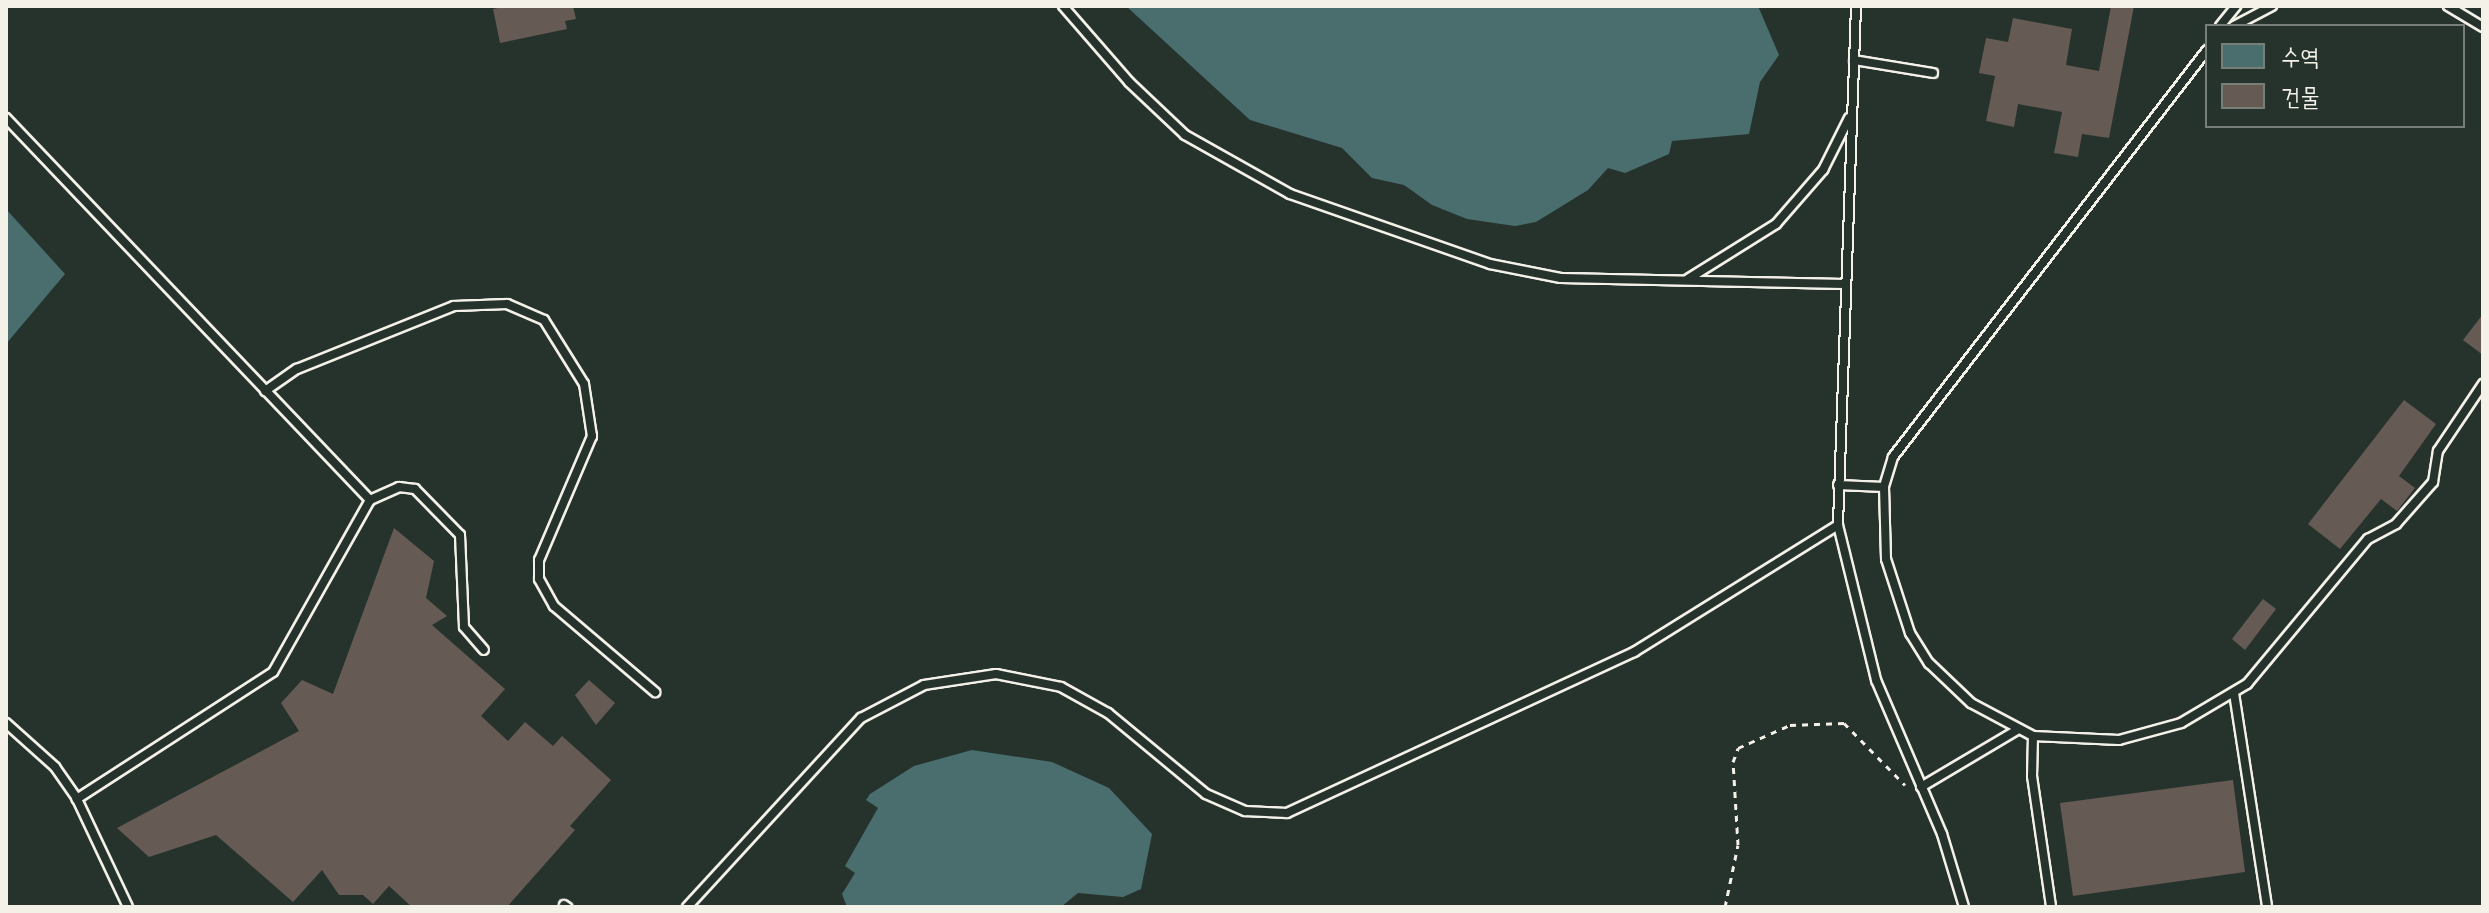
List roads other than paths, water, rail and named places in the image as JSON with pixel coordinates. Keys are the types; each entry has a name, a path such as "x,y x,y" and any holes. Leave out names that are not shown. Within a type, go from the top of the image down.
{"lane":[{"path":"1063,6 1129,82 1185,135 1290,194 1490,264 1561,278 1844,284"},
{"path":"1856,6 1838,525 1876,680 1921,787 1964,907"},
{"path":"2222,24 2236,6"},
{"path":"2238,24 2272,6"},
{"path":"2448,6 2483,27"},
{"path":"2205,53 1913,422 1884,487 1886,559 1910,633 1929,663 1971,703 2033,736 2147,736 2234,693 2368,539 2396,524 2433,482 2438,451 2483,384"},
{"path":"1854,60 1933,73"},
{"path":"1688,279 1776,224 1823,170 1852,114"},
{"path":"6,118 370,500"},
{"path":"265,391 297,369 454,306 507,304 544,320 584,384 592,436 539,560 539,579 554,606 655,692"},
{"path":"1838,485 1884,487"},
{"path":"77,799 273,672 370,500 399,487 415,489 460,535 464,627 484,650"},
{"path":"687,907 861,718 924,685 996,674 1061,687 1108,713 1206,794 1245,811 1287,813 1634,652 1838,525"},
{"path":"2234,693 2267,907"},
{"path":"6,723 55,767 77,799 128,907"},
{"path":"1921,787 2017,730"},
{"path":"2033,736 2032,776 2051,907"}],"water":[{"path":"1126,6 1758,6 1779,55 1760,82 1749,134 1672,141 1669,154 1625,173 1608,168 1588,190 1536,222 1515,226 1467,219 1432,205 1404,185 1372,178 1342,148 1250,120"},
{"path":"6,209 65,274 6,344"},
{"path":"972,750 1052,762 1109,788 1152,834 1141,889 1123,897 1078,893 1061,907 847,907 842,894 855,873 845,866 878,808 866,800 870,794 914,766"}]}
